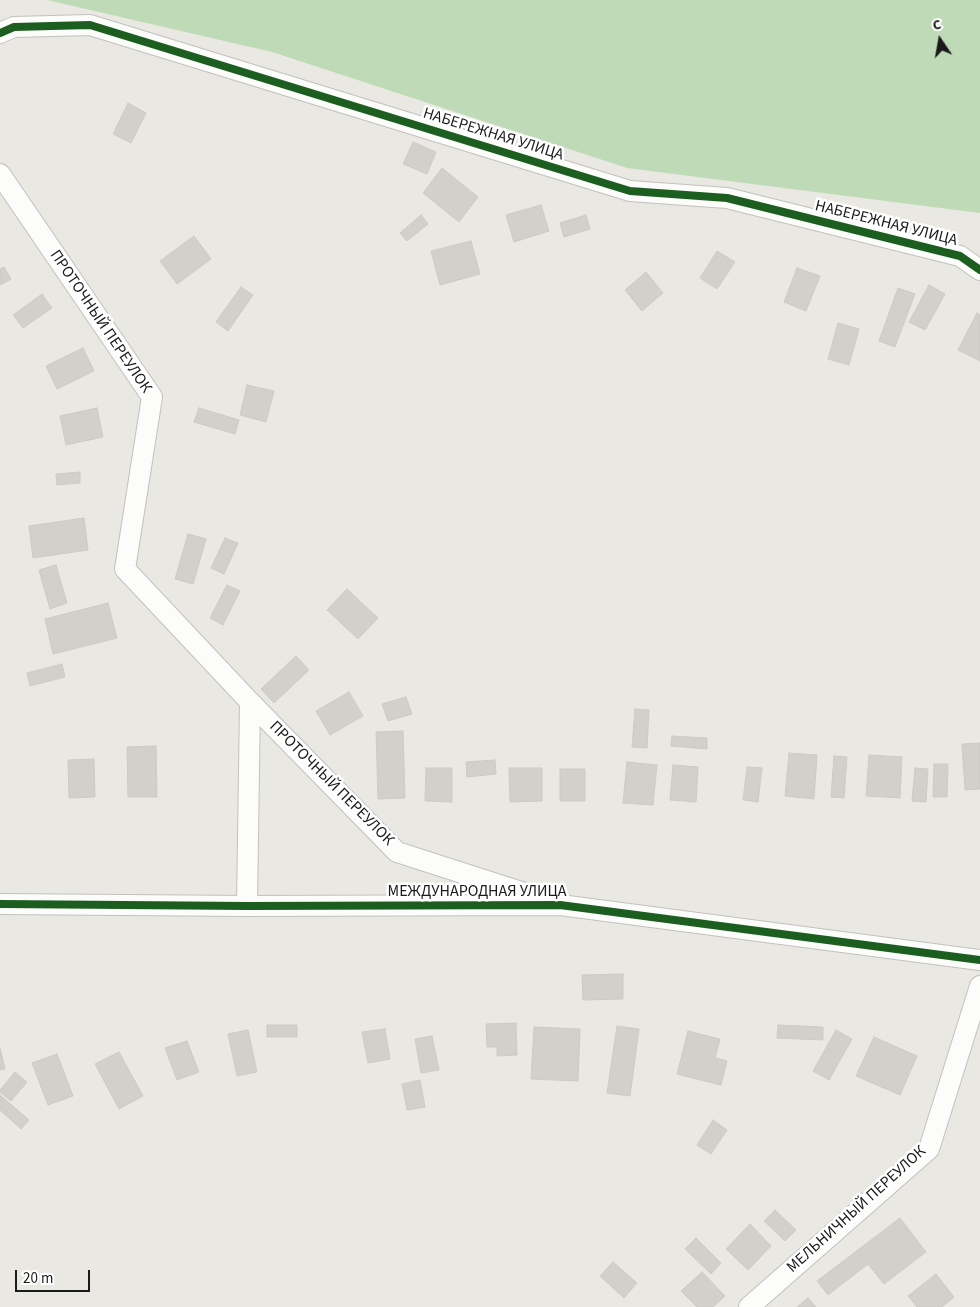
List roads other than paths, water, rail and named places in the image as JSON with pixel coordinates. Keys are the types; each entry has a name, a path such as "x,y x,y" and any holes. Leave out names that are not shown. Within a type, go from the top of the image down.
{"street":[{"name":"НАБЕРЕЖНАЯ УЛИЦА","path":"0,32 14,27 90,25 630,191 727,198 960,256 980,270"},
{"name":"ПРОТОЧНЫЙ ПЕРЕУЛОК","path":"0,174 152,397 125,569 250,702 398,852 560,905"},
{"name":"ПРОТОЧНЫЙ ПЕРЕУЛОК","path":"247,906 250,702"},
{"name":"МЕЖДУНАРОДНАЯ УЛИЦА","path":"0,904 247,906 560,905 980,960"},
{"name":"МЕЛЬНИЧНЫЙ ПЕРЕУЛОК","path":"750,1307 929,1149 980,986"}]}
